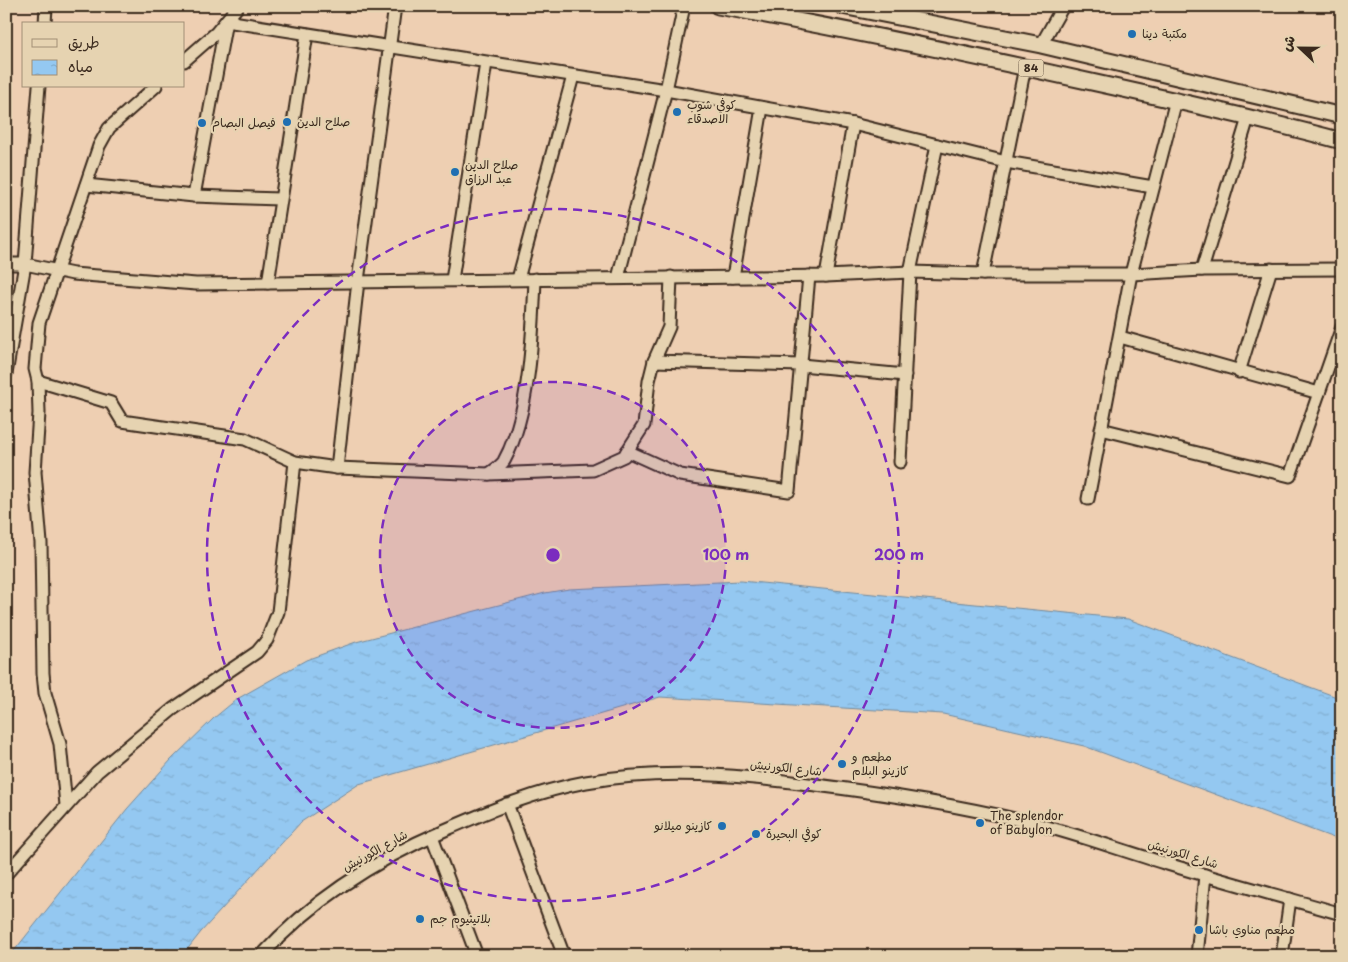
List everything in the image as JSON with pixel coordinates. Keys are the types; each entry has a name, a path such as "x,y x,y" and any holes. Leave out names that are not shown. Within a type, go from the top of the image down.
{"main road":[{"name":"84","path":"718,6 1025,67 1176,100 1342,141"},
{"name":"84","path":"842,6 1041,45 1342,116"},
{"path":"920,45 930,34 926,22"},
{"path":"939,49 935,38 938,30 944,25"}],"street":[{"path":"45,22 46,6"},
{"path":"185,60 226,21 238,6"},
{"path":"337,468 358,281 395,6"},
{"path":"618,278 666,90 684,6"},
{"path":"1041,45 1064,6"},
{"path":"226,21 666,90 853,124 1006,162 1153,187"},
{"path":"194,196 226,21"},
{"path":"268,283 307,34"},
{"path":"452,280 486,62"},
{"path":"983,274 1025,67"},
{"path":"518,279 574,76"},
{"path":"6,374 25,264 40,88"},
{"path":"66,805 60,744 45,693 43,673 41,553 35,472 39,414 36,369 39,323 99,146 109,128 154,88"},
{"path":"1088,499 1131,274 1176,100"},
{"path":"733,277 762,108"},
{"path":"1202,270 1248,118"},
{"path":"826,276 853,124"},
{"path":"900,462 910,272 936,145"},
{"path":"86,185 194,196 280,199"},
{"path":"6,264 25,264 56,270 196,284 826,276 910,272 1131,274 1202,270 1342,269"},
{"path":"1239,372 1271,269"},
{"path":"627,452 680,475 789,491 809,276"},
{"path":"38,381 111,402 122,421 245,439 295,462 337,468 490,474 593,470 624,456 644,425 649,380 654,361 669,327 671,277"},
{"path":"490,474 503,463 516,430 532,340 535,279"},
{"path":"1101,429 1290,476 1342,327"},
{"path":"1120,337 1319,393"},
{"path":"654,361 801,365 905,375"},
{"path":"6,874 97,772 173,709 257,652 264,645 278,612 295,462"},
{"name":"شارع الكورنيش","path":"261,956 294,922 342,885 380,862 432,836 507,804 567,786 609,778 676,775 777,780 876,793 1032,823 1205,876 1342,914"},
{"path":"507,804 564,956"},
{"path":"432,836 477,956"},
{"path":"1197,956 1205,876"},
{"path":"1282,956 1290,899"}],"water":[{"path":"741,581 1128,619 1342,699 1342,841 1084,746 943,714 660,697 359,784 301,822 201,932 182,956 6,956 6,946 14,951 127,809 171,760 214,718 237,699 306,660 356,642 545,593 569,589"}],"place":[{"name":"مكتبة دينا","path":"1132,34"},
{"name":"كوفي شوب الاصدقاء","path":"677,112"},
{"name":"صلاح الدين","path":"287,122"},
{"name":"فيصل البصام","path":"202,123"},
{"name":"صلاح الدين عبد الرزاق","path":"455,172"},
{"name":"مطعم و كازينو البلام","path":"842,764"},
{"name":"The splendor of Babylon","path":"980,823"},
{"name":"كازينو ميلانو","path":"722,826"},
{"name":"كوفي البحيرة","path":"756,834"},
{"name":"بلاتينيوم جم","path":"420,919"},
{"name":"مطعم مناوي باشا","path":"1199,930"}]}
